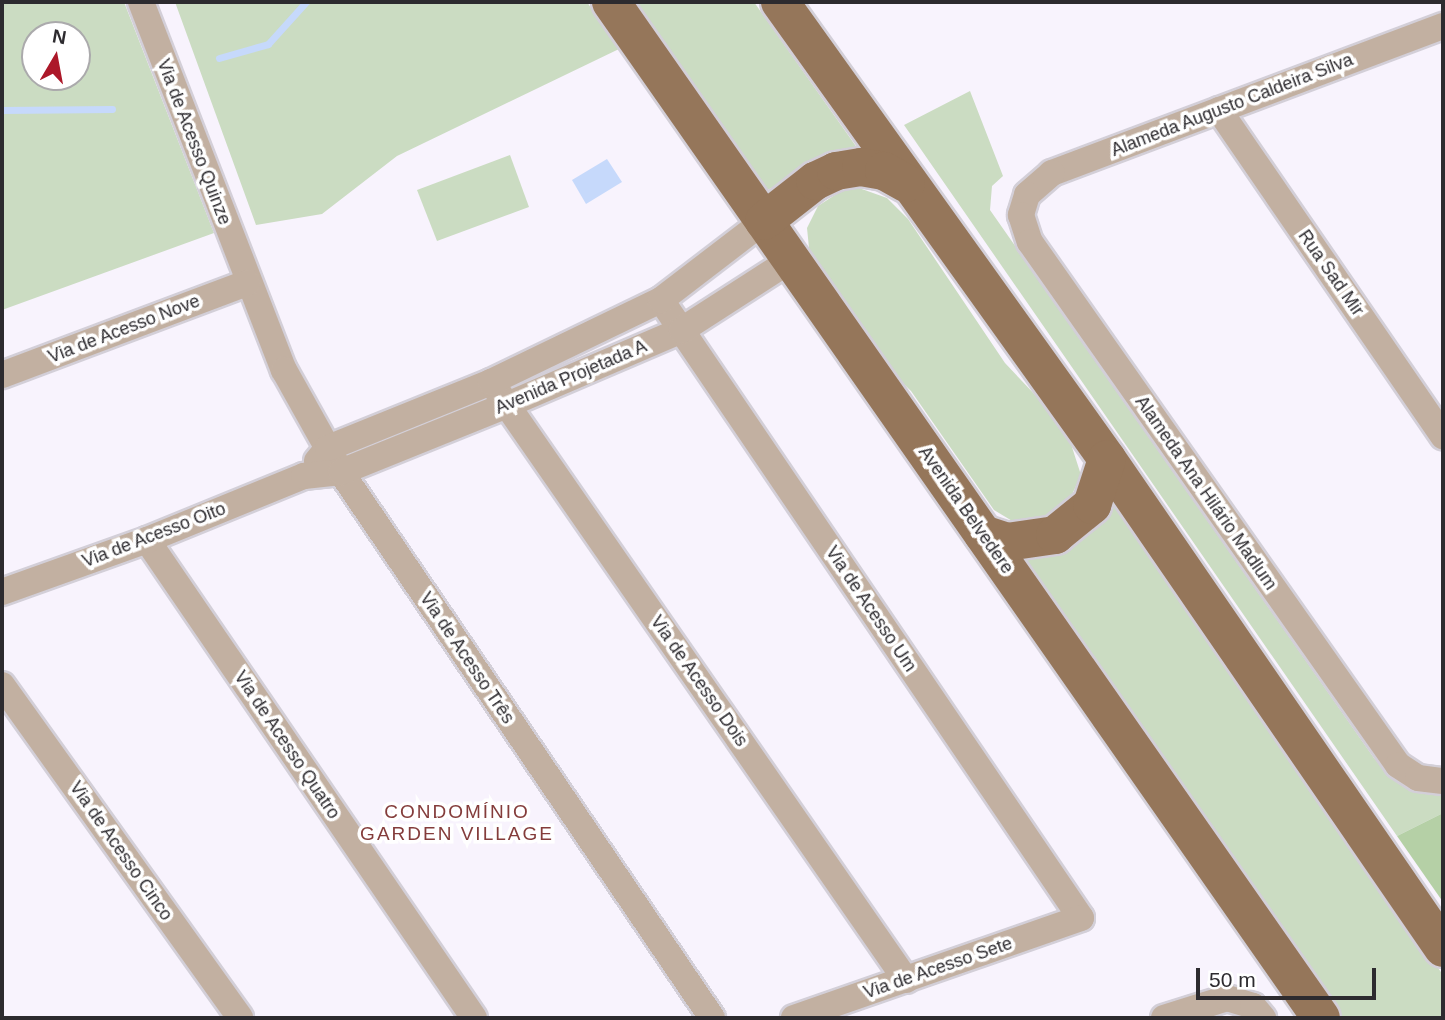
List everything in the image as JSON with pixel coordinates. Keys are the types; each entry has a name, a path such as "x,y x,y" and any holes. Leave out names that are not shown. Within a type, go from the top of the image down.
{"main road":[{"name":"Avenida Belvedere","path":"611,2 789,261 1321,1018"},
{"path":"780,2 906,183 1107,458 1443,948"},
{"path":"764,221 815,181 836,171 861,167 884,172 906,183"},
{"path":"983,534 1007,542 1055,536 1092,505 1107,458"}],"street":[{"name":"Via de Acesso Quinze","path":"141,2 247,283"},
{"name":"Alameda Augusto Caldeira Silva","path":"1027,195 1052,173 1219,110 1439,34"},
{"name":"Rua Sad Mir","path":"1219,110 1443,436"},
{"name":"Alameda Ana Hilário Madlum","path":"1027,195 1021,215 1030,242 1398,765 1431,779"},
{"name":"Avenida Projetada A","path":"328,448 491,383 661,300 764,221"},
{"path":"719,254 744,289"},
{"name":"Avenida Projetada A","path":"341,472 682,330 789,261"},
{"name":"Via de Acesso Nove","path":"2,375 247,283"},
{"name":"Via de Acesso Três","path":"247,283 284,370 341,472 712,1018"},
{"name":"Via de Acesso Um","path":"661,300 1081,918"},
{"name":"Via de Acesso Dois","path":"491,383 906,979"},
{"name":"Via de Acesso Oito","path":"304,476 328,448"},
{"name":"Via de Acesso Oito","path":"2,592 147,540 304,476 341,472"},
{"name":"Via de Acesso Quatro","path":"147,540 474,1018"},
{"name":"Via de Acesso Cinco","path":"2,685 240,1018"},
{"name":"Via de Acesso Sete","path":"794,1018 1081,918"},
{"path":"1164,1018 1227,998 1241,999 1263,1018"}],"green space":[{"path":"2,2 124,2 214,233 2,310"},
{"path":"175,2 587,2 619,49 397,156 322,214 256,225"},
{"path":"632,2 754,2 858,149 765,191"},
{"path":"970,91 1003,176 992,186 990,210 1374,758 1394,777 1443,792 1443,813 1397,836 904,125"},
{"path":"510,155 529,207 437,241 417,190"},
{"path":"859,188 887,198 908,219 1005,363 1039,399 1071,444 1081,475 1064,512 1019,525 994,510 911,391 883,364 810,258 807,228 818,206 844,189"},
{"path":"1109,496 1443,975 1443,1018 1343,1018 1015,552"},
{"path":"1443,813 1443,902 1397,836"}],"water":[{"path":"607,159 622,182 586,204 572,180"}],"waterway":[{"path":"219,58 268,44 306,2"},
{"path":"2,110 112,109"}],"district":[{"name":"CONDOMÍNIO GARDEN VILLAGE","path":"457,823"}]}
